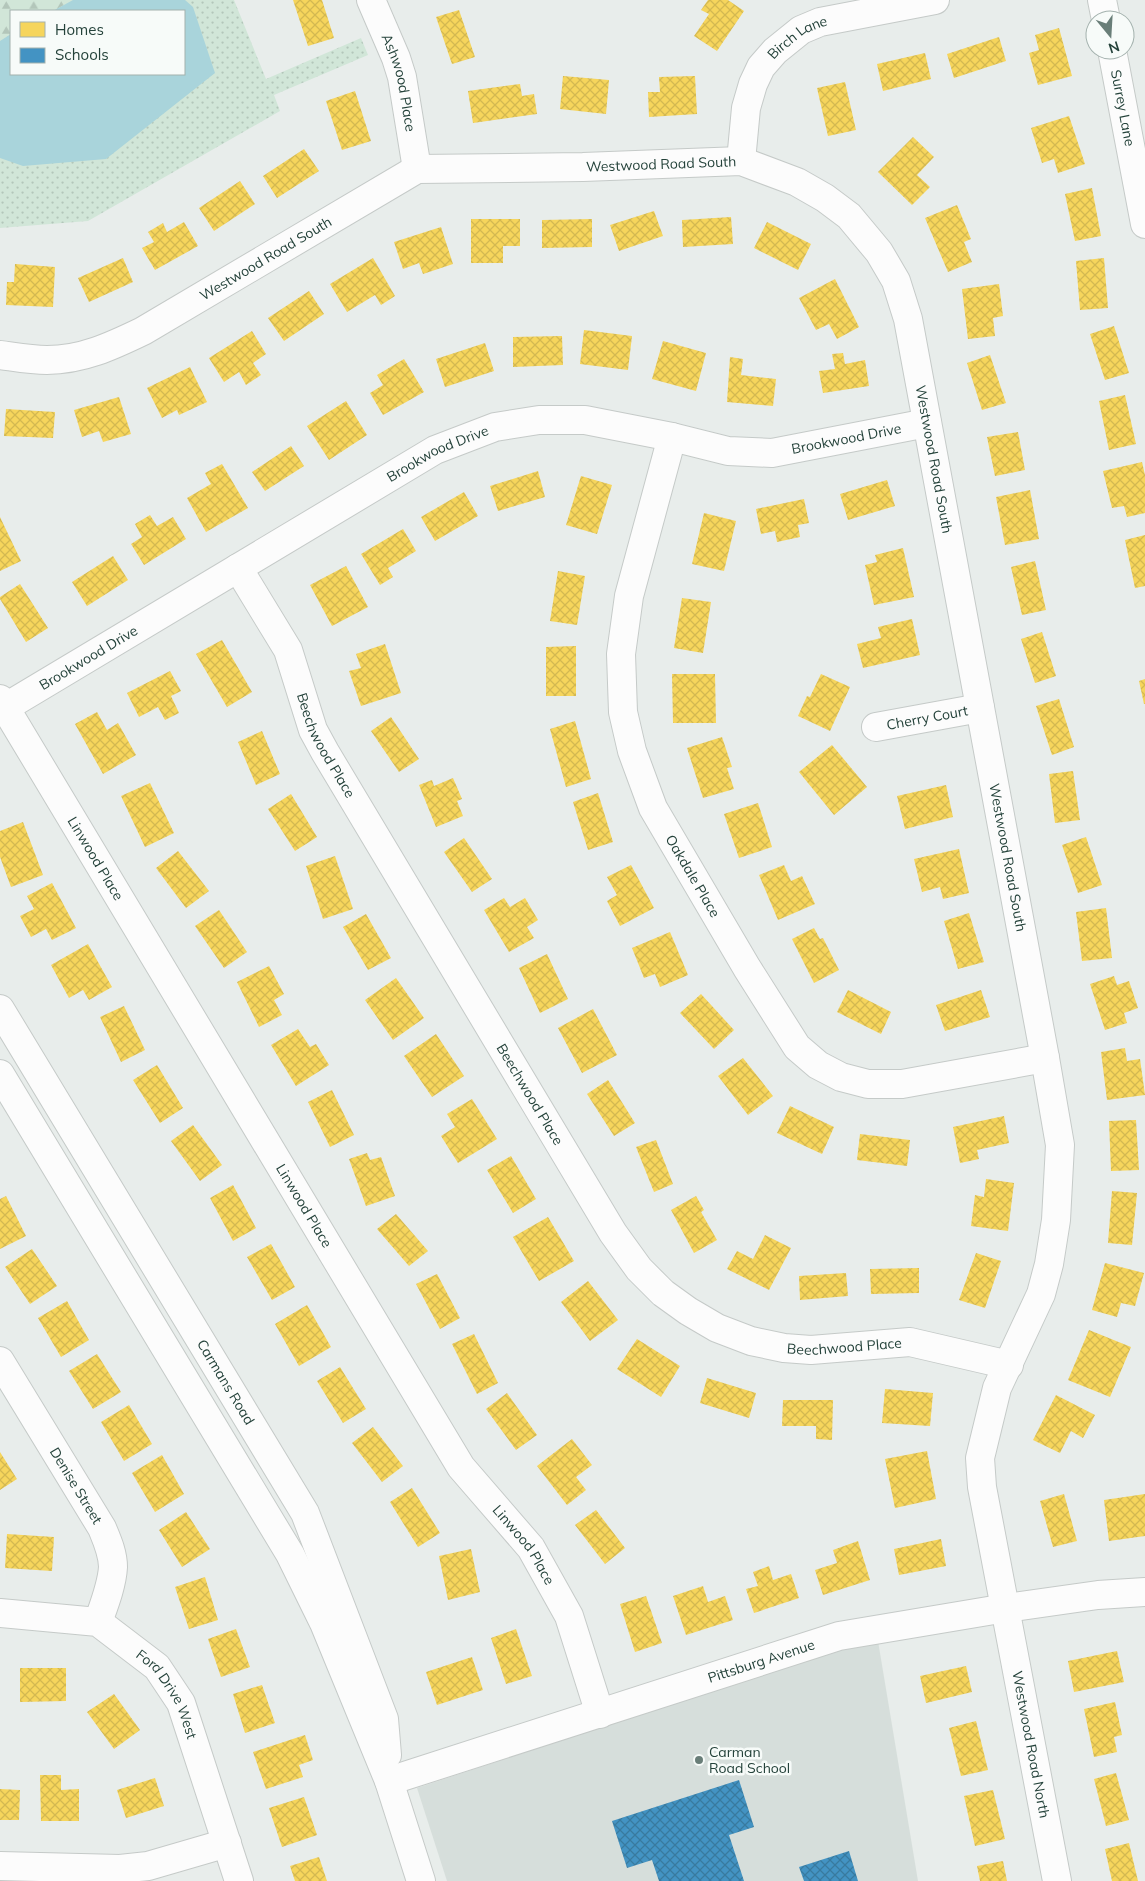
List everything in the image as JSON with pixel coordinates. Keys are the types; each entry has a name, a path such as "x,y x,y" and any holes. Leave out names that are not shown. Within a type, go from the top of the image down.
{"street":[{"name":"Ashwood Place","path":"371,0 396,58 402,77 417,168"},
{"name":"Birch Lane","path":"741,161 746,108 753,84 762,67 774,51 801,30 820,22 935,0"},
{"name":"Surrey Lane","path":"1114,60 1145,224"},
{"name":"Westwood Road South","path":"0,355 47,360 84,356 110,347 143,331 417,168 583,167 741,161 797,182 825,198 849,216 880,252 896,281 908,319 1046,1058 1060,1146 1056,1220 1049,1264 1041,1294 997,1388 980,1458 982,1487 1006,1608"},
{"name":"Brookwood Drive","path":"3,703 238,568 434,450 495,427 539,420 585,420 672,437 728,451 772,452 927,423"},
{"name":"Oakdale Place","path":"672,437 629,596 621,654 623,712 632,752 653,808 747,968 797,1047 818,1065 841,1077 868,1084 902,1084 1046,1058"},
{"name":"Beechwood Place","path":"238,568 288,650 313,730 325,752 613,1233 639,1269 663,1292 688,1311 716,1328 751,1341 784,1348 811,1350 910,1342 1009,1365"},
{"name":"Linwood Place","path":"3,703 461,1467 531,1548 568,1616 600,1714"},
{"name":"Cherry Court","path":"876,727 980,708"},
{"name":"Carmans Road","path":"0,1009 305,1513 384,1718 388,1781"},
{"name":"Carmans Road","path":"0,1074 290,1554 324,1623 388,1781 421,1881"},
{"name":"Denise Street","path":"0,1361 102,1528 111,1551 113,1567 108,1592 98,1622"},
{"name":"Pittsburg Avenue","path":"388,1781 839,1636 1006,1608 1098,1595 1145,1592"},
{"name":"Westwood Road North","path":"1006,1608 1057,1881"},
{"path":"0,1613 98,1622"},
{"name":"Ford Drive West","path":"98,1622 157,1667 181,1704 239,1881"},
{"path":"14,1871 120,1870 148,1866 226,1843"}],"shaded area":[{"name":"Carman Road School","path":"878,1641 918,1881 447,1881 417,1788 851,1645"}],"green space":[{"path":"0,0 234,0 266,79 361,38 368,55 274,95 280,111 88,221 0,228"},
{"path":"0,0 73,0 55,10 10,10 10,35 0,41"}],"water":[{"path":"73,0 185,0 193,7 215,73 106,159 23,166 0,158 0,41 10,35 10,75 185,75 185,10 55,10"}],"building: Homes":[{"path":"293,0 322,0 334,38 308,46"},
{"path":"708,0 728,0 744,11 717,51 694,36 709,14 701,10"},
{"path":"459,10 475,57 452,64 436,17"},
{"path":"1059,28 1072,76 1038,85 1029,53 1039,50 1035,35"},
{"path":"999,37 1006,61 954,78 947,54"},
{"path":"925,53 931,79 883,91 877,64"},
{"path":"563,76 609,80 606,114 560,109"},
{"path":"695,76 697,114 649,117 648,92 660,92 659,77"},
{"path":"845,82 856,130 828,136 817,88"},
{"path":"520,84 522,96 534,94 537,114 473,123 468,91"},
{"path":"355,91 371,141 342,150 326,101"},
{"path":"1069,116 1085,164 1058,173 1054,159 1042,163 1031,128"},
{"path":"913,137 934,157 917,175 930,187 912,205 878,172"},
{"path":"304,149 319,171 277,198 263,176"},
{"path":"240,181 255,204 214,231 199,208"},
{"path":"1092,188 1101,236 1075,241 1065,194"},
{"path":"957,205 971,239 964,242 972,262 948,272 925,218"},
{"path":"654,211 663,236 619,251 610,225"},
{"path":"731,217 733,244 683,247 682,220"},
{"path":"471,219 520,219 520,246 503,246 503,263 471,263"},
{"path":"592,219 592,247 542,248 542,220"},
{"path":"184,222 198,246 155,270 142,248 154,242 148,232 163,223 167,232"},
{"path":"767,222 811,244 798,270 754,248"},
{"path":"441,227 453,264 423,274 419,263 403,269 394,242"},
{"path":"123,258 133,282 89,302 78,278"},
{"path":"373,258 395,296 381,305 375,295 347,312 330,284"},
{"path":"1104,258 1108,308 1080,310 1076,261"},
{"path":"15,264 55,267 53,307 6,305 7,282 14,282"},
{"path":"835,279 859,327 837,339 829,324 816,330 799,298"},
{"path":"999,284 1003,316 993,318 995,336 968,339 962,289"},
{"path":"309,291 324,314 284,341 268,318"},
{"path":"1114,326 1129,373 1105,380 1090,334"},
{"path":"584,330 632,336 628,370 580,364"},
{"path":"252,331 266,354 253,363 261,375 246,385 239,372 224,382 209,358"},
{"path":"562,336 563,365 513,367 513,337"},
{"path":"663,341 706,353 696,391 652,379"},
{"path":"485,343 494,371 445,387 436,359"},
{"path":"843,353 845,364 865,360 869,386 823,393 819,371 835,369 832,354"},
{"path":"990,355 1006,403 982,410 967,363"},
{"path":"730,357 743,359 741,375 776,379 773,406 727,402"},
{"path":"404,359 424,392 383,415 370,393 383,385 377,375"},
{"path":"190,367 207,402 179,415 177,410 162,418 147,388"},
{"path":"1125,395 1136,444 1109,450 1099,401"},
{"path":"119,397 131,434 103,442 99,431 82,437 74,410"},
{"path":"346,401 367,435 329,460 307,426"},
{"path":"6,409 55,412 53,438 4,436"},
{"path":"1018,432 1025,470 995,476 987,437"},
{"path":"291,446 304,466 265,491 252,472"},
{"path":"1142,462 1145,475 1145,513 1127,517 1124,506 1112,508 1103,471"},
{"path":"222,464 248,508 206,532 187,498 211,484 205,473"},
{"path":"538,471 545,497 498,511 490,486"},
{"path":"581,476 612,485 597,534 566,525"},
{"path":"887,480 895,506 848,520 840,494"},
{"path":"1030,490 1039,539 1005,545 996,497"},
{"path":"464,492 478,516 435,541 421,517"},
{"path":"804,499 809,523 798,525 800,537 777,542 775,531 761,534 756,509"},
{"path":"704,513 736,521 724,571 692,564"},
{"path":"150,515 157,526 173,517 186,539 144,565 131,544 142,537 135,524"},
{"path":"0,517 21,561 0,571"},
{"path":"403,529 416,551 388,568 393,577 380,585 361,554"},
{"path":"1145,535 1145,586 1135,588 1125,540"},
{"path":"903,548 914,597 874,605 865,565 877,562 875,555"},
{"path":"113,556 128,580 87,606 72,582"},
{"path":"1035,561 1046,610 1022,615 1011,567"},
{"path":"346,566 368,607 332,626 310,585"},
{"path":"558,571 585,576 577,625 550,621"},
{"path":"20,584 48,628 26,642 0,599 0,597"},
{"path":"682,598 711,602 703,653 674,648"},
{"path":"912,619 920,655 863,668 857,644 881,638 878,627"},
{"path":"1042,632 1056,676 1035,683 1021,639"},
{"path":"222,640 252,692 227,707 196,654"},
{"path":"385,644 401,693 361,706 349,671 361,668 356,654"},
{"path":"576,646 576,696 546,696 546,647"},
{"path":"170,671 181,691 171,696 179,713 165,720 158,707 139,717 127,693"},
{"path":"672,674 715,674 716,723 673,723"},
{"path":"821,674 850,687 830,731 798,716 807,696 810,697"},
{"path":"1145,679 1145,704 1144,704 1139,681"},
{"path":"1059,699 1074,747 1052,755 1036,706"},
{"path":"97,712 107,730 118,723 136,755 103,774 75,724"},
{"path":"391,717 419,759 399,772 371,731"},
{"path":"575,721 591,779 566,787 550,729"},
{"path":"262,731 280,774 256,785 238,742"},
{"path":"722,737 732,767 727,768 734,789 703,798 687,748"},
{"path":"832,745 867,787 834,815 799,772"},
{"path":"1073,771 1080,820 1055,823 1049,774"},
{"path":"453,778 462,799 457,801 463,816 436,827 419,785 432,780 434,786"},
{"path":"150,783 174,833 145,847 121,796"},
{"path":"946,785 953,817 905,829 897,796"},
{"path":"598,793 613,842 588,850 573,802"},
{"path":"291,794 317,837 295,851 268,809"},
{"path":"758,803 772,847 739,858 724,814"},
{"path":"23,822 43,875 11,887 0,857 0,831"},
{"path":"1086,837 1102,885 1078,893 1062,845"},
{"path":"464,838 492,879 472,892 444,852"},
{"path":"959,849 969,893 943,899 940,887 922,892 914,859"},
{"path":"178,851 209,891 186,908 156,868"},
{"path":"335,856 353,909 323,919 306,866"},
{"path":"631,865 654,908 620,926 607,901 617,895 607,877"},
{"path":"784,865 791,881 802,876 815,904 778,920 759,875"},
{"path":"52,883 76,928 52,940 46,929 31,937 20,916 34,909 27,896"},
{"path":"504,898 510,907 525,898 538,920 527,927 534,938 509,952 484,910"},
{"path":"1106,908 1112,958 1082,961 1076,912"},
{"path":"219,910 247,952 224,968 195,926"},
{"path":"969,913 984,962 958,969 944,921"},
{"path":"366,914 391,958 368,970 343,927"},
{"path":"814,928 820,939 823,938 839,970 814,983 792,939"},
{"path":"670,932 688,975 660,987 655,974 644,978 632,948"},
{"path":"88,944 112,987 89,1000 83,990 69,998 51,965"},
{"path":"547,954 568,999 540,1013 519,968"},
{"path":"269,966 284,994 274,1000 282,1015 259,1027 237,982"},
{"path":"1114,976 1117,985 1129,981 1138,1008 1124,1013 1127,1023 1105,1030 1090,984"},
{"path":"396,978 424,1018 393,1040 365,1000"},
{"path":"848,990 891,1012 881,1034 837,1012"},
{"path":"981,990 990,1017 945,1031 936,1005"},
{"path":"701,994 734,1030 714,1049 680,1013"},
{"path":"124,1006 145,1050 121,1062 100,1017"},
{"path":"593,1009 617,1055 582,1073 558,1028"},
{"path":"298,1029 310,1047 316,1044 329,1065 296,1086 271,1045"},
{"path":"436,1034 464,1076 432,1097 404,1056"},
{"path":"1125,1048 1127,1061 1140,1059 1145,1095 1107,1100 1101,1052"},
{"path":"743,1058 773,1096 748,1115 718,1076"},
{"path":"157,1065 183,1108 160,1123 133,1080"},
{"path":"608,1080 635,1123 614,1136 587,1094"},
{"path":"332,1090 354,1135 330,1147 308,1102"},
{"path":"472,1099 497,1139 458,1163 441,1136 455,1127 447,1114"},
{"path":"790,1106 834,1127 822,1154 777,1133"},
{"path":"1004,1116 1009,1143 977,1150 979,1159 960,1163 953,1127"},
{"path":"1136,1120 1139,1170 1111,1171 1109,1121"},
{"path":"193,1125 222,1165 200,1181 171,1141"},
{"path":"860,1134 910,1140 907,1166 857,1160"},
{"path":"656,1140 673,1184 654,1192 636,1147"},
{"path":"367,1153 370,1160 381,1157 395,1196 366,1206 349,1159"},
{"path":"511,1156 536,1199 513,1213 487,1170"},
{"path":"986,1179 1014,1183 1008,1231 971,1226 975,1195 984,1197"},
{"path":"233,1185 256,1228 233,1241 210,1198"},
{"path":"1112,1191 1137,1193 1132,1245 1108,1243"},
{"path":"6,1196 26,1236 0,1249 0,1199"},
{"path":"696,1196 704,1210 701,1212 717,1240 694,1253 671,1210"},
{"path":"396,1214 428,1251 409,1266 377,1229"},
{"path":"548,1217 574,1261 539,1281 513,1237"},
{"path":"765,1235 791,1248 769,1290 727,1269 737,1251 753,1259"},
{"path":"271,1244 295,1287 272,1300 247,1257"},
{"path":"32,1249 57,1286 30,1304 5,1267"},
{"path":"976,1253 1001,1261 985,1308 959,1300"},
{"path":"1105,1263 1144,1273 1135,1306 1121,1303 1117,1317 1092,1310"},
{"path":"919,1268 919,1293 871,1294 870,1269"},
{"path":"846,1273 848,1296 800,1300 799,1276"},
{"path":"437,1274 460,1318 440,1329 416,1284"},
{"path":"588,1281 618,1320 590,1341 561,1302"},
{"path":"67,1301 89,1340 61,1357 38,1318"},
{"path":"307,1305 331,1347 299,1366 275,1324"},
{"path":"1089,1330 1131,1347 1110,1397 1068,1380"},
{"path":"474,1334 498,1383 477,1394 452,1344"},
{"path":"637,1339 680,1366 661,1397 617,1369"},
{"path":"97,1354 121,1392 93,1409 69,1371"},
{"path":"340,1367 366,1409 343,1423 317,1381"},
{"path":"707,1378 756,1393 749,1418 700,1403"},
{"path":"885,1389 933,1393 930,1426 882,1423"},
{"path":"507,1393 537,1435 516,1450 486,1409"},
{"path":"1056,1395 1095,1415 1083,1438 1071,1431 1060,1453 1033,1440"},
{"path":"783,1400 833,1400 832,1440 816,1439 816,1426 782,1426"},
{"path":"129,1405 152,1444 124,1461 101,1422"},
{"path":"373,1427 403,1466 382,1482 352,1443"},
{"path":"572,1439 592,1465 576,1477 586,1490 567,1505 537,1466"},
{"path":"927,1451 936,1499 895,1508 885,1459"},
{"path":"0,1452 17,1479 0,1490"},
{"path":"162,1455 184,1494 155,1512 132,1473"},
{"path":"412,1488 440,1533 418,1547 390,1502"},
{"path":"1064,1494 1077,1541 1053,1547 1040,1501"},
{"path":"1145,1494 1145,1536 1109,1541 1104,1500"},
{"path":"596,1510 625,1548 605,1564 575,1525"},
{"path":"186,1512 210,1549 182,1567 159,1530"},
{"path":"7,1534 54,1537 52,1571 5,1568"},
{"path":"941,1539 946,1566 899,1575 894,1549"},
{"path":"858,1541 870,1580 823,1595 815,1570 837,1563 833,1550"},
{"path":"471,1549 480,1592 448,1600 439,1556"},
{"path":"769,1566 773,1580 791,1574 799,1598 754,1613 746,1589 758,1586 753,1572"},
{"path":"205,1577 218,1620 189,1629 175,1587"},
{"path":"703,1586 708,1602 725,1596 733,1620 686,1635 673,1596"},
{"path":"646,1596 662,1643 635,1652 620,1604"},
{"path":"236,1629 250,1667 221,1677 208,1639"},
{"path":"516,1629 532,1676 506,1684 491,1638"},
{"path":"1117,1651 1124,1682 1074,1692 1068,1661"},
{"path":"472,1657 483,1690 437,1705 426,1672"},
{"path":"966,1666 972,1692 926,1703 920,1676"},
{"path":"20,1668 66,1668 66,1701 20,1702"},
{"path":"262,1685 275,1723 245,1733 233,1694"},
{"path":"114,1694 140,1730 114,1749 87,1712"},
{"path":"1115,1702 1122,1735 1114,1737 1117,1752 1094,1757 1084,1709"},
{"path":"976,1721 988,1770 961,1776 949,1728"},
{"path":"305,1735 313,1760 299,1765 303,1777 266,1789 253,1752"},
{"path":"1116,1773 1129,1820 1106,1826 1094,1779"},
{"path":"40,1775 61,1775 61,1790 79,1789 79,1821 41,1821"},
{"path":"155,1778 164,1806 126,1818 117,1790"},
{"path":"0,1789 20,1790 19,1820 0,1820"},
{"path":"993,1790 1005,1839 975,1846 964,1796"},
{"path":"304,1797 317,1835 282,1847 269,1808"},
{"path":"1129,1843 1138,1881 1112,1881 1105,1849"},
{"path":"319,1857 327,1881 295,1881 290,1866"},
{"path":"1003,1861 1007,1881 980,1881 977,1866"}],"building: Schools":[{"path":"739,1780 754,1827 729,1835 744,1881 659,1881 652,1860 627,1868 612,1821"},
{"path":"849,1851 858,1881 804,1881 799,1867"}],"place":[{"name":"Carman Road School","path":"699,1760"}]}
